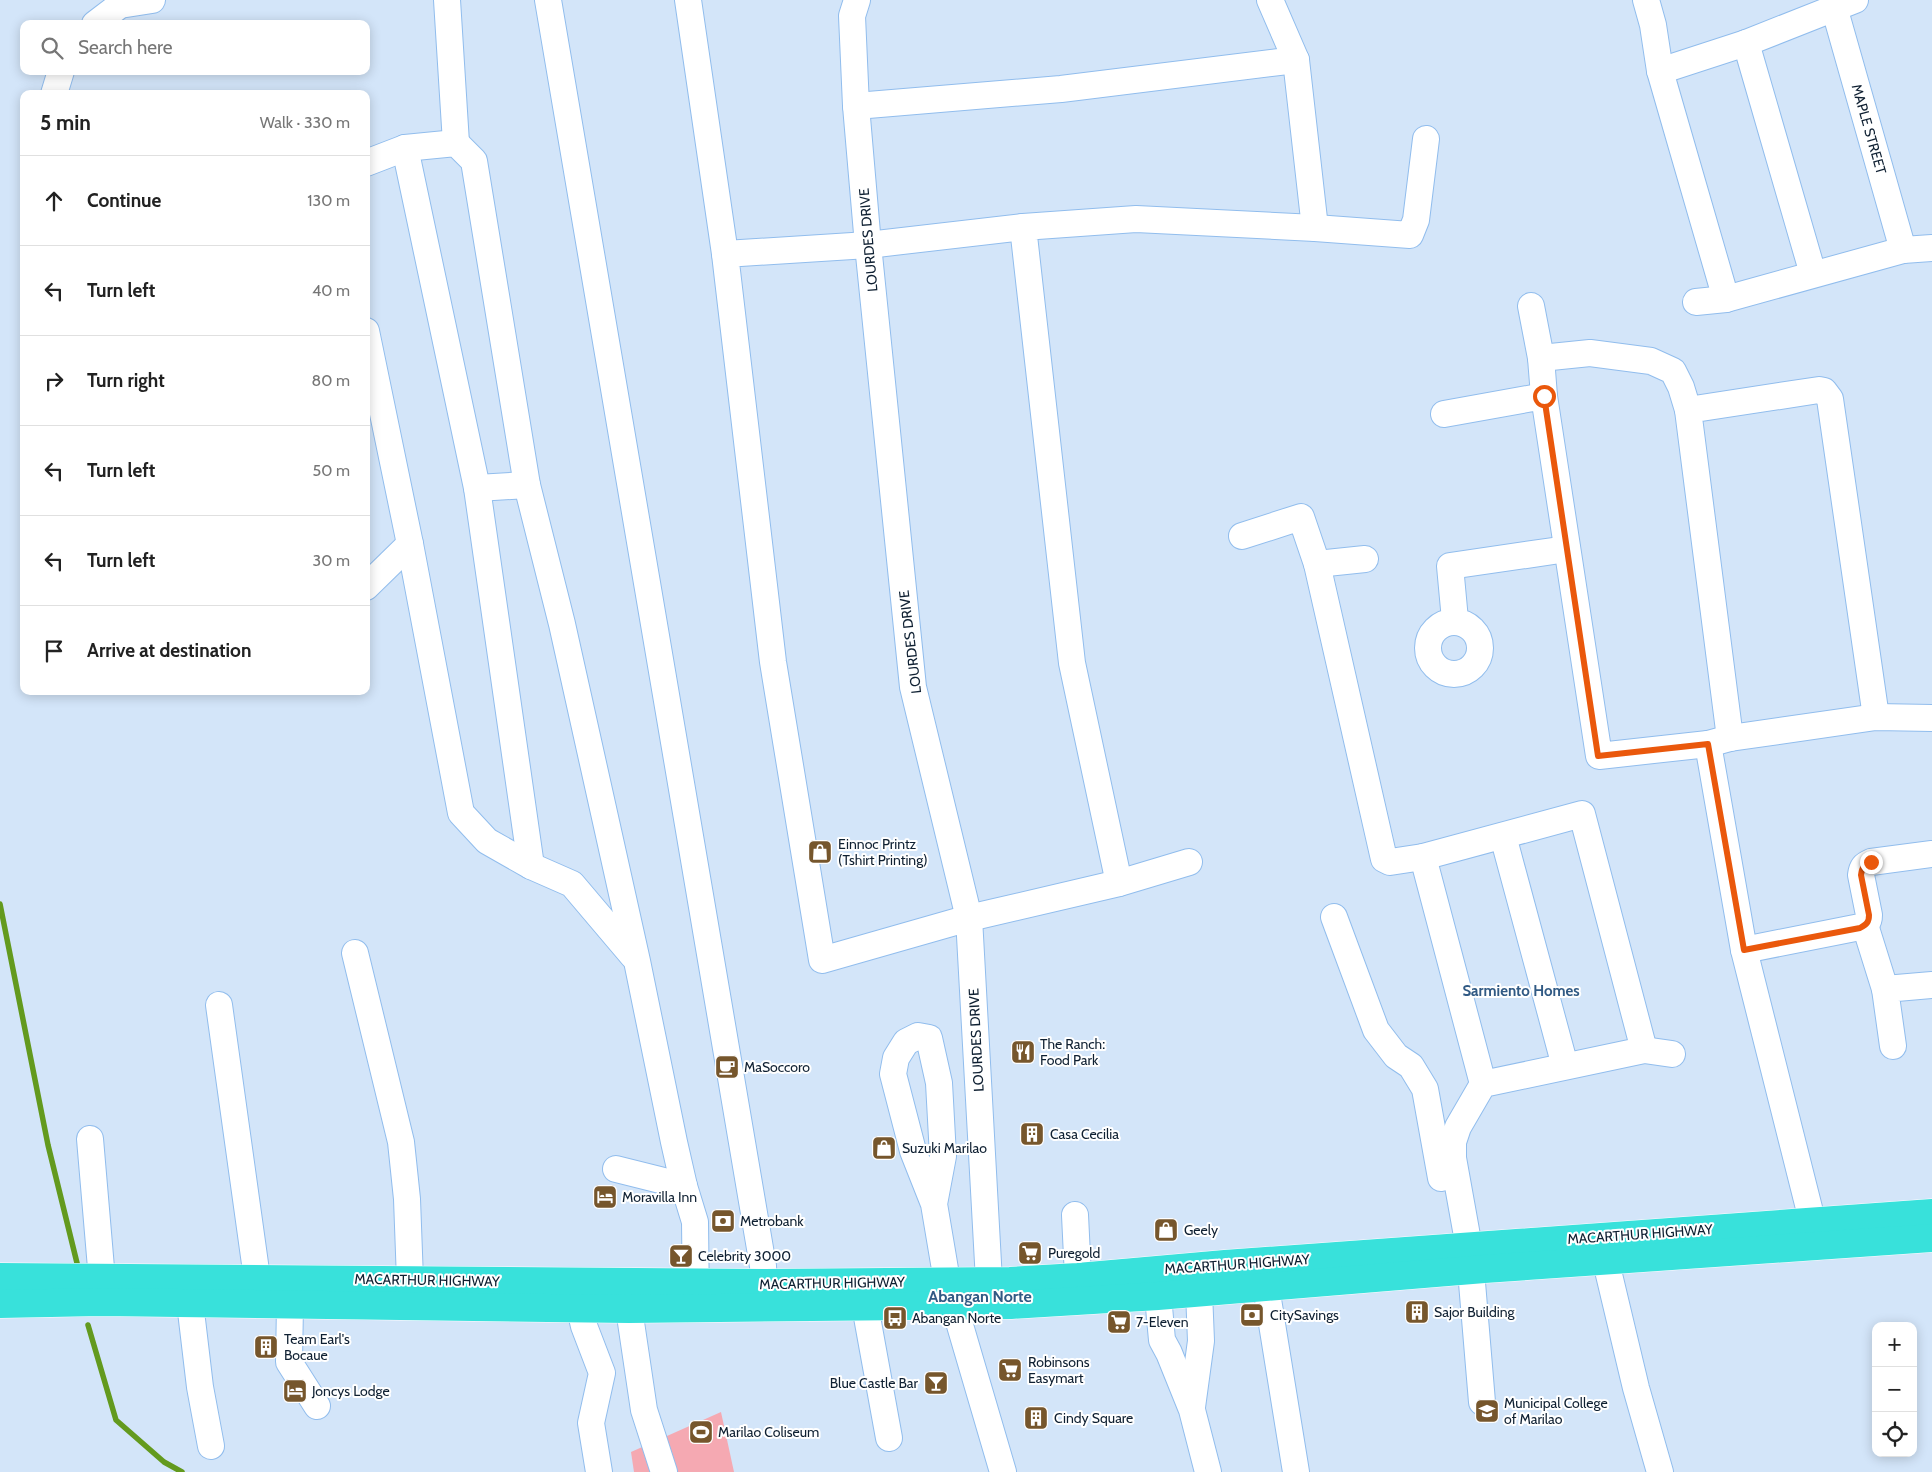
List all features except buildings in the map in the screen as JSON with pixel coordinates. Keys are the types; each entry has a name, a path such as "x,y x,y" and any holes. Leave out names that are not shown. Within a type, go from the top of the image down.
{"highway":[{"name":"MACARTHUR HIGHWAY","path":"0,1276 190,1303 629,1309 696,1295 764,1284 951,1294 1011,1305 1266,1287 1464,1255 1812,1220 1932,1213"},
{"name":"MACARTHUR HIGHWAY","path":"0,1304 101,1290 258,1278 631,1282 696,1295 865,1306 951,1294 989,1281 1078,1277 1224,1264 1464,1255 1606,1262 1932,1238"}],"street":[{"path":"100,20 120,5 152,0"},
{"path":"447,0 456,144 474,161 527,486 562,624 637,961 684,1186 695,1222 696,1295"},
{"path":"548,0 760,1246 764,1284"},
{"path":"688,0 725,254 772,662 822,960 969,918 1119,883 1189,862"},
{"name":"LOURDES DRIVE","path":"857,0 852,16 856,106 868,245 913,687 969,918 989,1281"},
{"path":"1270,0 1296,60 1315,228"},
{"path":"1646,0 1653,25 1660,71 1726,299"},
{"path":"1660,71 1746,43 1844,4"},
{"name":"MAPLE STREET","path":"1844,4 1903,250"},
{"path":"1746,43 1813,274"},
{"path":"856,106 1061,89 1296,60"},
{"path":"55,90 60,75"},
{"path":"725,254 868,245 1023,226 1136,219 1410,235 1416,220 1426,139"},
{"path":"370,161 405,148 456,144"},
{"path":"405,148 477,488 531,866"},
{"path":"1023,226 1072,663 1119,883"},
{"path":"1696,302 1726,299 1903,250 1932,248"},
{"path":"1531,306 1541,358 1544,396 1598,756 1719,741 1876,717 1932,718"},
{"path":"370,350 410,544 460,813 487,841 531,866 572,884 637,961"},
{"path":"1541,358 1590,352 1651,361 1673,371 1681,387 1688,410 1719,741 1744,950 1812,1220"},
{"path":"1688,410 1818,390 1828,394 1876,717"},
{"path":"1444,414 1544,396"},
{"path":"477,488 527,486"},
{"path":"1242,536 1301,517 1317,564 1384,859 1390,862 1422,857 1582,814 1644,1050"},
{"path":"370,583 410,544"},
{"path":"1455,620 1450,566 1567,549"},
{"path":"1317,564 1365,559"},
{"path":"1503,836 1565,1066"},
{"path":"1744,950 1860,928 1866,925 1869,915 1861,875 1865,864 1932,854"},
{"path":"1422,857 1483,1084 1458,1127 1453,1142 1453,1158 1482,1402"},
{"path":"1334,917 1376,1030 1396,1056 1410,1066 1426,1088 1447,1215 1464,1255"},
{"path":"1866,925 1885,989 1893,1046"},
{"path":"355,953 401,1142 407,1199 410,1280"},
{"path":"1885,989 1932,985"},
{"path":"219,1005 258,1278"},
{"path":"934,1204 943,1156 939,1083 929,1038 918,1036 906,1042 901,1049 896,1058 893,1074 913,1151 934,1204 951,1294 1003,1472"},
{"path":"1483,1084 1644,1050 1672,1054"},
{"path":"90,1139 101,1290"},
{"path":"616,1169 684,1186"},
{"path":"1075,1216 1078,1277"},
{"path":"1606,1262 1636,1388 1660,1472"},
{"path":"574,1281 584,1326 602,1373 591,1423 600,1472"},
{"path":"631,1282 629,1309 644,1410 664,1472"},
{"path":"1266,1287 1296,1472"},
{"path":"1192,1410 1201,1341 1199,1292"},
{"path":"1158,1296 1162,1340 1192,1410 1208,1472"},
{"path":"190,1303 200,1387 211,1446"},
{"path":"290,1305 289,1362 318,1406"},
{"path":"865,1306 889,1438"}],"shaded area":[{"name":"Marilao Coliseum","path":"721,1412 734,1472 634,1472 631,1452"}],"waterway":[{"path":"0,904 48,1145 77,1263"},
{"path":"88,1325 116,1420 164,1462 182,1472"}],"place":[{"name":"Einnoc Printz (Tshirt Printing)","path":"820,852"},
{"name":"The Ranch: Food Park","path":"1023,1052"},
{"name":"MaSoccoro","path":"727,1067"},
{"name":"Casa Cecilia","path":"1032,1134"},
{"name":"Suzuki Marilao","path":"884,1148"},
{"name":"Moravilla Inn","path":"605,1197"},
{"name":"Metrobank","path":"723,1221"},
{"name":"Geely","path":"1166,1230"},
{"name":"Puregold","path":"1030,1253"},
{"name":"Celebrity 3000","path":"681,1256"},
{"name":"Sajor Building","path":"1417,1312"},
{"name":"CitySavings","path":"1252,1315"},
{"name":"Abangan Norte","path":"895,1318"},
{"name":"7-Eleven","path":"1119,1322"},
{"name":"Team Earl's Bocaue","path":"266,1347"},
{"name":"Robinsons Easymart","path":"1010,1370"},
{"name":"Blue Castle Bar","path":"936,1383"},
{"name":"Joncys Lodge","path":"295,1391"},
{"name":"Municipal College of Marilao","path":"1487,1411"},
{"name":"Cindy Square","path":"1036,1418"},
{"name":"Marilao Coliseum","path":"701,1432"}],"district":[{"name":"Sarmiento Homes","path":"1521,991"},
{"name":"Abangan Norte","path":"980,1296"}],"route":[{"path":"1544,396 1598,756 1708,744 1744,950 1860,928 1866,925 1869,915 1861,875 1865,864 1871,862"}]}
